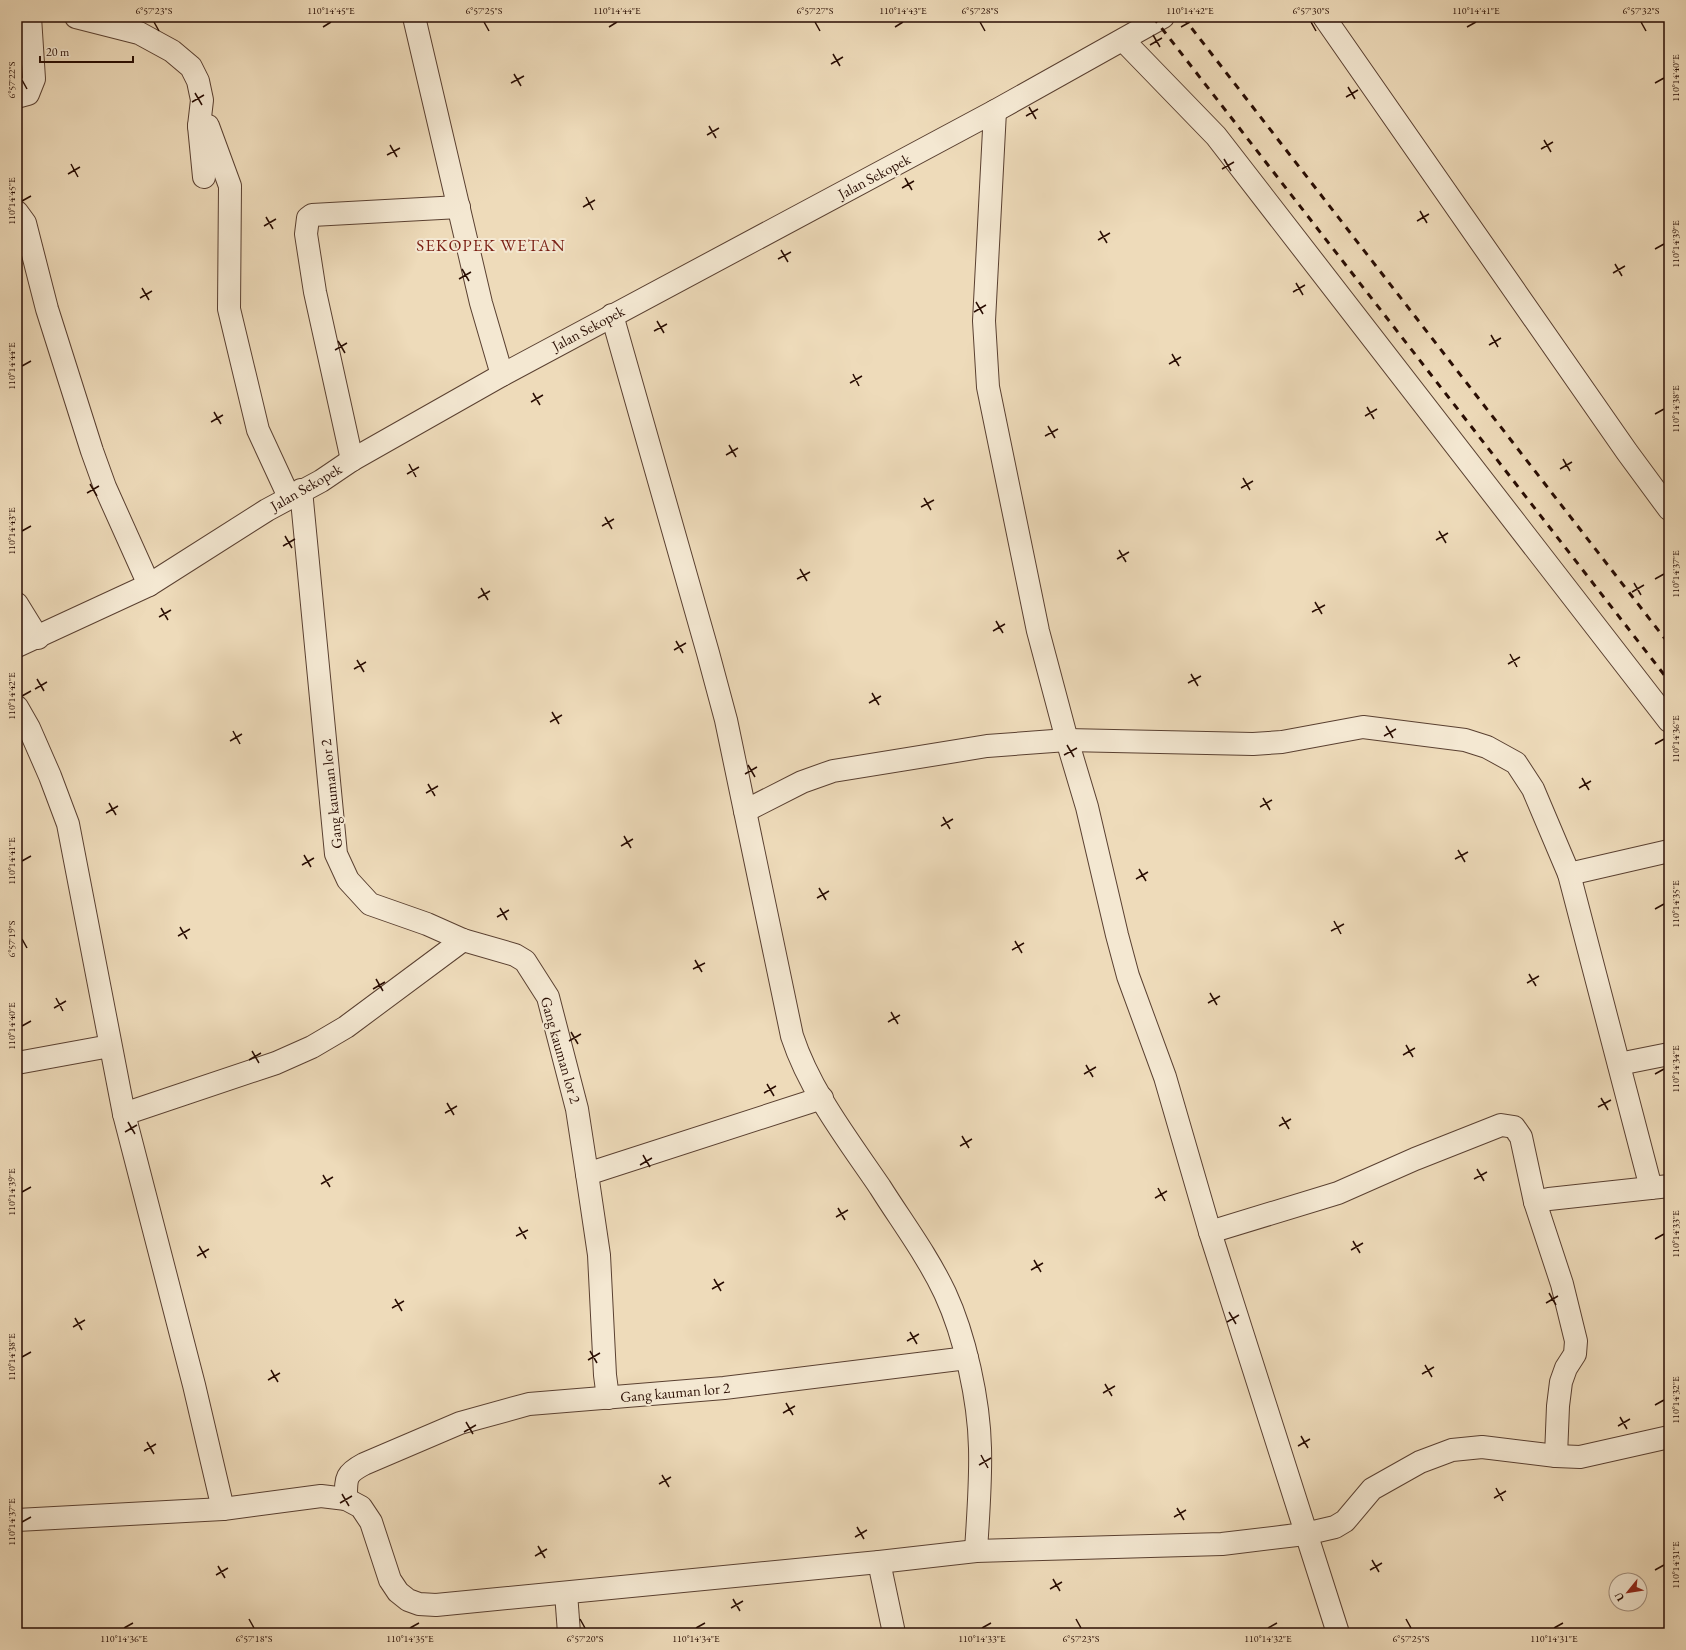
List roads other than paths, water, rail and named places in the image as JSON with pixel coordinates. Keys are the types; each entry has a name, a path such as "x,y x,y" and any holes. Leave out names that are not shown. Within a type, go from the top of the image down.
{"street":[{"path":"17,97 28,94 34,78 30,17"},
{"path":"76,17 139,33 172,51 191,67 198,81 202,100 204,126 204,177"},
{"path":"414,17 481,303 502,375"},
{"name":"Jalan Sekopek","path":"17,646 38,638 148,585 267,510 321,481 352,460 502,375 995,111 1163,17"},
{"path":"1328,24 1627,452 1669,509"},
{"path":"1123,40 1216,136 1669,721"},
{"path":"995,111 984,321 988,387 1036,624 1067,740 1087,807 1128,976 1165,1077 1210,1232 1305,1534 1338,1633"},
{"name":"Gang kauman lor 2","path":"204,126 230,186 229,309 258,430 297,493 336,854 348,880 370,904 427,924 463,940 514,955 525,961 548,997 577,1109 587,1174 599,1255 605,1375 608,1398 724,1388 966,1358"},
{"path":"352,460 315,292 306,234 308,218 312,215 459,207"},
{"path":"17,212 25,223 47,309 92,451 105,487 148,585"},
{"path":"612,315 726,720 792,1036 798,1055 822,1098 924,1254 945,1292 955,1316 975,1393 980,1448 976,1551"},
{"path":"17,604 38,638"},
{"path":"17,707 29,728 50,776 68,824 124,1114 194,1385 223,1509"},
{"path":"745,811 802,782 833,771 986,746 1067,740 1254,744 1282,742 1363,727 1465,740 1487,747 1516,763 1533,789 1569,874 1619,1064 1660,1187 1549,1199 1535,1202"},
{"path":"1569,874 1669,851"},
{"path":"124,1114 276,1063 312,1047 346,1027 463,940"},
{"path":"17,1063 110,1046"},
{"path":"1619,1064 1669,1054"},
{"path":"587,1174 822,1098"},
{"path":"1210,1232 1338,1193 1415,1159 1501,1125 1514,1127 1521,1137 1535,1202 1562,1284 1576,1340 1575,1354 1566,1368 1561,1382 1558,1406 1556,1456"},
{"path":"346,1499 346,1479 354,1470 460,1423 529,1404 608,1398"},
{"path":"17,1520 223,1509 321,1496 346,1499 361,1508 371,1522 390,1580 398,1592 408,1600 419,1604 436,1605 879,1562 976,1551 1222,1544 1305,1534 1335,1527 1345,1522 1372,1489 1420,1462 1452,1450 1482,1447 1580,1458 1669,1437"},
{"path":"879,1562 894,1633"},
{"path":"566,1593 569,1633"}],"railway":[{"path":"1153,17 1669,681"},
{"path":"1183,17 1669,644"}],"district":[{"name":"SEKOPEK WETAN","path":"491,245"}]}
